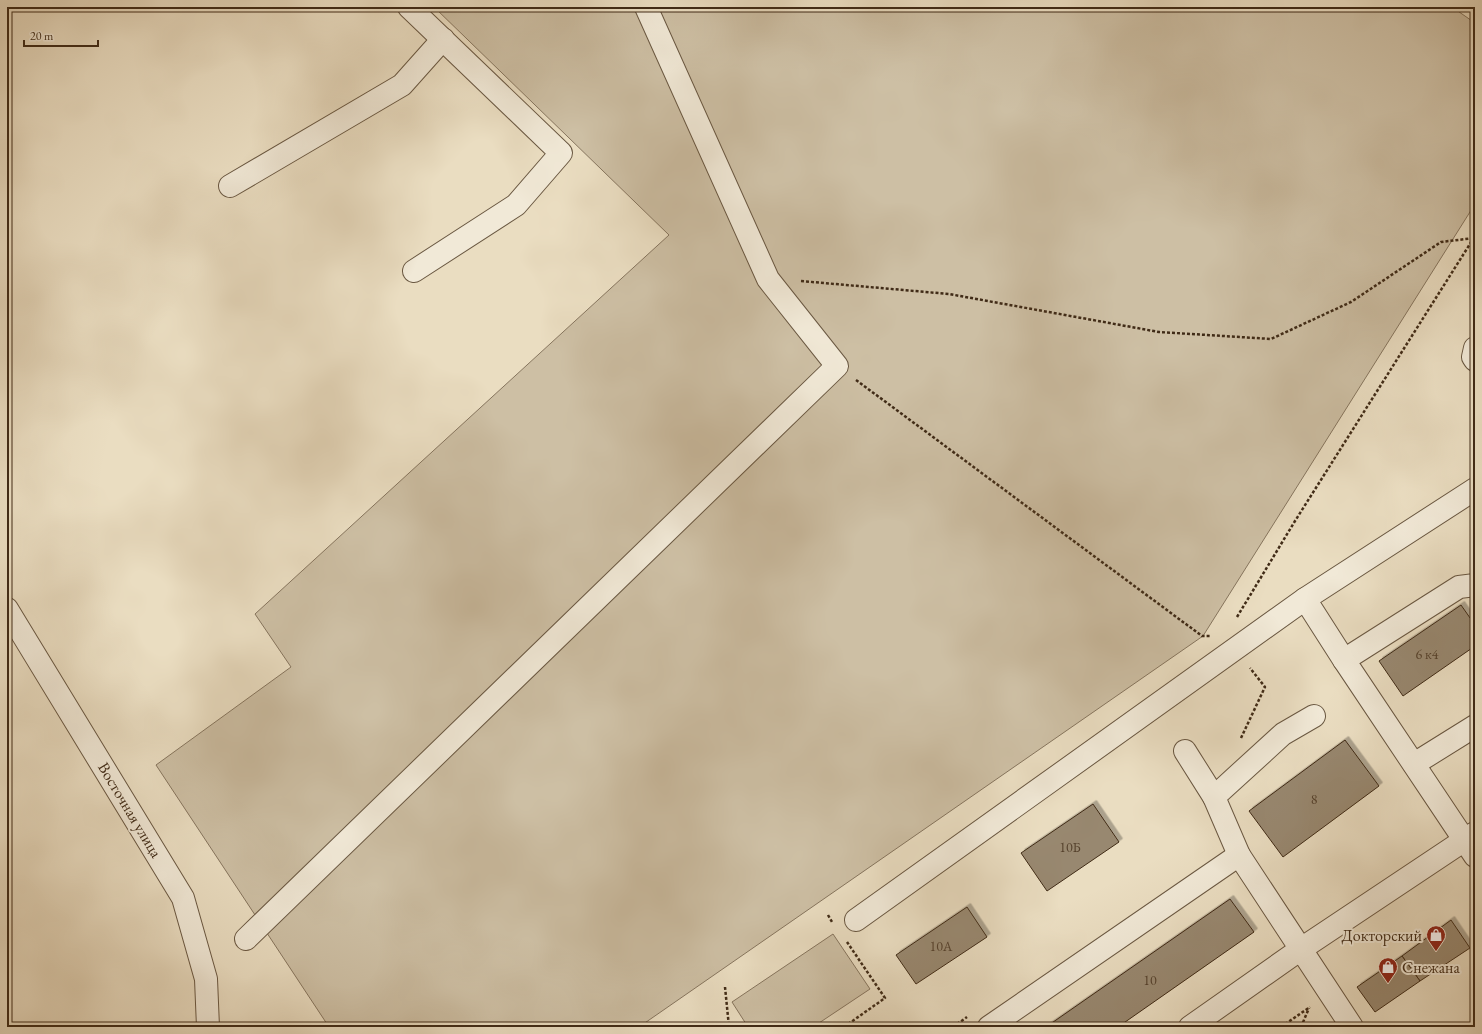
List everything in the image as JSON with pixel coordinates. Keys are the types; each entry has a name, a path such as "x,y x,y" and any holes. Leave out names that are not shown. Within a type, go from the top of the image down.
{"street":[{"path":"409,7 561,153 516,206 414,271"},
{"path":"246,939 837,366 768,279 646,7"},
{"path":"230,186 402,85 443,39"},
{"path":"1475,348 1473,357 1475,360"},
{"path":"847,924 1231,643 1306,599 1475,489"},
{"path":"1344,660 1459,587 1475,585"},
{"path":"1190,1027 1301,949 1471,843 1414,764 1344,660 1306,599"},
{"name":"Восточная улица","path":"7,609 183,898 206,979 208,1027"},
{"path":"1214,797 1283,734 1314,716"},
{"path":"1414,764 1475,726"},
{"path":"1185,750 1214,797 1239,855 1352,1027"},
{"path":"989,1027 1239,855"}],"path":[{"path":"768,279 949,294 1159,332 1271,338 1351,302 1441,242 1474,237"},
{"path":"1231,643 1303,508 1474,237"},
{"path":"837,366 1202,636 1231,643 1265,688 1239,742"},
{"path":"828,915 847,924"},
{"path":"844,1027 885,998 846,941"},
{"path":"725,987 729,1027"},
{"path":"1281,1027 1329,992"},
{"path":"1301,1027 1310,1007"}],"shaded area":[{"path":"434,7 1452,7 1475,23 1475,204 1203,636 639,1027 329,1027 156,765 291,667 255,614 669,235"},
{"path":"833,934 870,989 813,1027 748,1027 732,1002"}],"building":[{"path":"1461,605 1475,625 1475,646 1403,696 1379,661"},
{"path":"1345,740 1379,786 1283,857 1249,811"},
{"path":"1093,804 1119,842 1047,891 1021,853"},
{"path":"1230,899 1254,932 1118,1027 1046,1027"},
{"path":"967,907 987,937 916,984 896,955"},
{"name":"Докторский","path":"1451,920 1470,948 1420,981 1402,956"},
{"name":"Снежана","path":"1402,956 1420,981 1375,1012 1357,987"}],"place":[{"name":"Докторский","path":"1436,952"},
{"name":"Снежана","path":"1388,984"}]}
